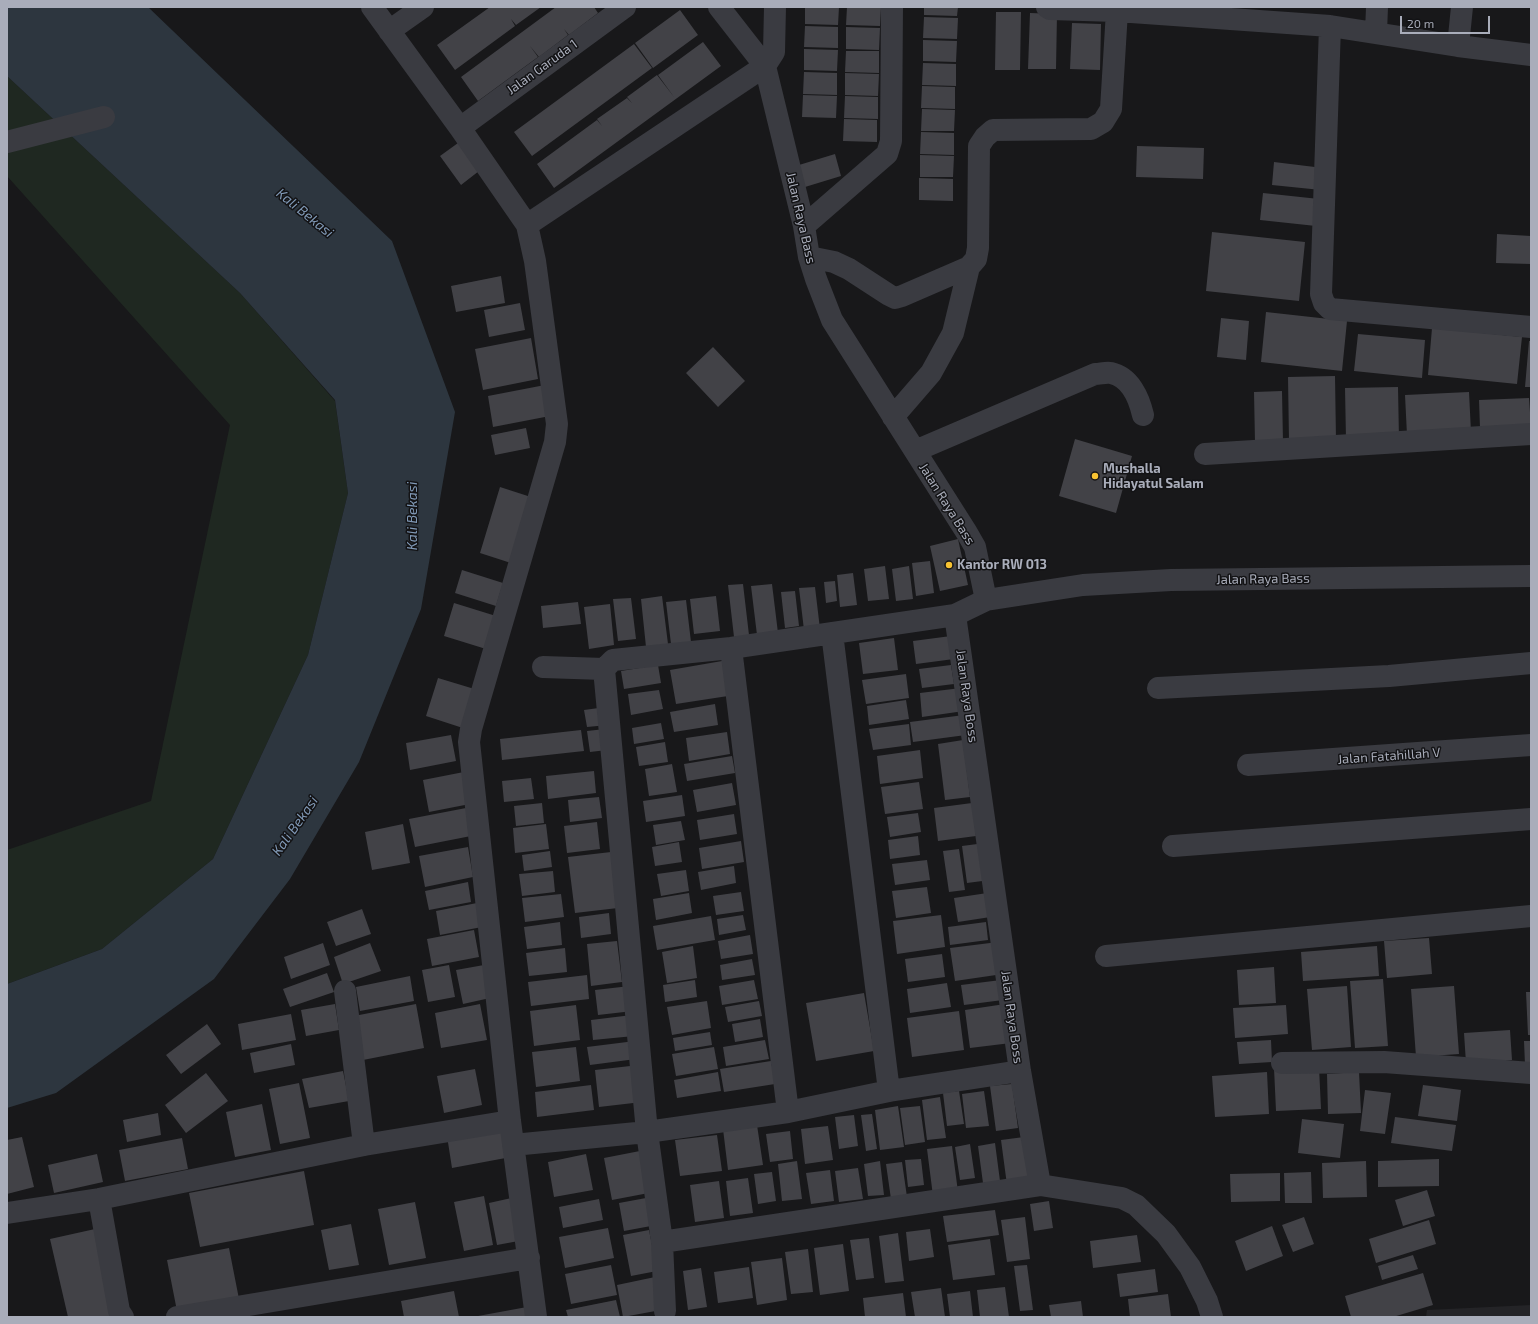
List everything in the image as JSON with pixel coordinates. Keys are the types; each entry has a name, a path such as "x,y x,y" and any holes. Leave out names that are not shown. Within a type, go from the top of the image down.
{"street":[{"path":"372,7 460,128 527,225 535,261 557,424 555,442 471,728 469,742 510,1121 536,1317"},
{"path":"389,31 423,7"},
{"name":"Jalan Garuda 1","path":"460,128 625,7"},
{"name":"Jalan Raya Bass","path":"718,7 764,66 804,226 809,257 818,286 832,320 967,533 975,548 986,600 1083,585 1171,580 1531,576"},
{"path":"527,225 764,66 774,52 775,7"},
{"path":"804,226 887,154 889,149 892,7"},
{"path":"1047,7 1050,9 1117,11 1139,10 1330,26 1458,46 1531,55"},
{"path":"1376,33 1377,7"},
{"path":"1458,46 1462,7"},
{"path":"809,257 834,262 849,269 895,298 969,267 976,259 978,248 979,146 985,137 993,130 1091,129 1103,122 1111,109 1117,11"},
{"path":"1330,26 1321,294 1324,303 1330,309 1531,327"},
{"path":"7,142 104,117"},
{"path":"893,417 931,373 953,333 969,267"},
{"path":"915,451 1095,374 1110,373 1124,379 1139,400 1143,415"},
{"path":"1205,454 1531,434"},
{"path":"665,1311 662,1242 647,1132 604,670 613,660 625,657 731,648 955,615 986,600"},
{"name":"Jalan Raya Boss","path":"955,615 1020,1071 1040,1185"},
{"path":"832,633 889,1091"},
{"path":"731,648 788,1112"},
{"path":"1158,688 1389,676 1531,663"},
{"path":"543,667 604,670"},
{"name":"Jalan Fatahillah V","path":"1248,765 1531,745"},
{"path":"1173,846 1531,819"},
{"path":"1106,956 1531,916"},
{"path":"345,992 364,1145"},
{"path":"1282,1063 1384,1062 1531,1073"},
{"path":"513,1145 647,1132 788,1112 889,1091 1020,1071"},
{"path":"7,1213 99,1199 364,1145 510,1121"},
{"path":"662,1242 1040,1185 1122,1198 1136,1205 1166,1234 1190,1268 1207,1301 1212,1317"},
{"path":"99,1199 119,1312 123,1317"},
{"path":"176,1317 529,1258"}],"shaded area":[{"path":"7,76 240,293 335,401 348,493 308,655 213,859 102,949 7,984 7,850 151,801 230,425 7,176"},
{"path":"1531,1305 1531,1317 1426,1317 1427,1310"}],"water":[{"name":"Kali Bekasi","path":"7,7 148,7 392,241 455,412 421,609 359,762 290,879 214,979 56,1093 7,1108 7,984 102,949 213,859 308,655 348,493 335,400 240,293 7,76"}],"building":[{"path":"490,7 541,7 516,25 511,19 515,26 455,70 437,45"},
{"path":"556,7 594,7 598,13 569,35 564,29 568,35 539,57 530,46 538,57 478,101 461,77"},
{"path":"805,7 839,7 838,25 805,24"},
{"path":"847,7 881,7 880,26 846,25"},
{"path":"924,7 958,7 957,16 924,15"},
{"path":"680,10 698,35 653,68 635,43"},
{"path":"996,12 1021,12 1020,70 995,70"},
{"path":"1030,13 1057,14 1056,69 1028,69"},
{"path":"924,17 958,18 957,39 923,38"},
{"path":"1072,23 1101,24 1100,70 1070,69"},
{"path":"805,26 838,27 838,48 804,47"},
{"path":"846,27 880,28 879,50 846,49"},
{"path":"923,40 957,41 956,62 923,61"},
{"path":"703,42 721,66 554,188 537,164 597,120 602,126 597,119 627,98 632,103 627,97 657,75 674,97 658,75"},
{"path":"634,44 652,68 532,156 514,132"},
{"path":"804,49 838,50 837,71 804,70"},
{"path":"846,51 879,51 879,73 845,72"},
{"path":"923,63 956,64 956,86 922,85"},
{"path":"804,72 837,73 837,95 803,94"},
{"path":"845,73 879,74 878,96 845,95"},
{"path":"922,86 955,87 955,109 921,108"},
{"path":"803,95 837,96 836,118 802,117"},
{"path":"845,96 878,97 878,119 844,118"},
{"path":"922,109 955,110 954,131 921,131"},
{"path":"844,119 877,120 877,142 843,141"},
{"path":"921,132 954,133 954,155 920,154"},
{"path":"458,143 479,171 461,185 440,156"},
{"path":"1137,146 1204,148 1203,179 1136,177"},
{"path":"835,154 841,176 805,187 799,165"},
{"path":"920,155 954,156 953,177 920,177"},
{"path":"1274,162 1323,168 1321,190 1272,185"},
{"path":"919,178 953,179 953,201 919,200"},
{"path":"1263,193 1319,199 1316,226 1260,220"},
{"path":"1212,232 1305,242 1299,301 1206,291"},
{"path":"1497,234 1531,236 1531,264 1496,263"},
{"path":"501,276 505,303 456,312 451,286"},
{"path":"520,303 525,330 489,337 484,310"},
{"path":"1266,312 1347,321 1342,371 1261,362"},
{"path":"1221,318 1249,321 1246,360 1217,357"},
{"path":"1432,328 1522,337 1517,384 1428,375"},
{"path":"1358,334 1425,340 1422,378 1354,371"},
{"path":"531,338 538,379 483,390 475,349"},
{"path":"1529,341 1531,341 1531,387 1525,387"},
{"path":"713,347 745,381 718,407 686,373"},
{"path":"1335,376 1336,440 1289,441 1288,377"},
{"path":"545,385 550,416 493,427 488,396"},
{"path":"1398,387 1399,439 1346,440 1345,388"},
{"path":"1282,391 1283,442 1255,443 1254,392"},
{"path":"1469,392 1471,432 1407,435 1405,395"},
{"path":"1529,398 1531,426 1480,428 1479,400"},
{"path":"526,428 530,448 495,455 491,435"},
{"name":"Mushalla Hidayatul Salam","path":"1075,439 1132,456 1116,513 1059,496"},
{"path":"500,487 534,498 514,564 480,553"},
{"name":"Kantor RW 013","path":"958,539 968,585 940,591 930,546"},
{"path":"930,561 934,593 916,596 912,563"},
{"path":"885,566 889,599 868,601 864,569"},
{"path":"909,566 913,599 896,601 892,569"},
{"path":"462,570 503,583 496,606 455,593"},
{"path":"853,573 857,605 840,607 837,575"},
{"path":"835,581 837,601 826,603 824,582"},
{"path":"743,584 749,635 734,637 728,585"},
{"path":"772,584 778,633 757,635 751,586"},
{"path":"815,587 820,629 804,630 799,588"},
{"path":"795,591 799,626 785,628 781,592"},
{"path":"662,596 668,644 646,647 641,599"},
{"path":"716,596 720,631 694,634 690,599"},
{"path":"631,598 636,639 618,641 613,599"},
{"path":"686,600 691,642 671,644 666,602"},
{"path":"578,602 581,624 543,628 541,606"},
{"path":"454,603 496,616 486,649 444,636"},
{"path":"610,604 614,645 589,649 584,607"},
{"path":"951,636 954,659 916,664 913,641"},
{"path":"894,638 898,670 863,674 859,643"},
{"path":"722,661 728,696 676,704 670,670"},
{"path":"658,665 661,683 624,689 621,671"},
{"path":"951,665 954,684 922,688 919,669"},
{"path":"906,674 909,698 866,704 862,680"},
{"path":"438,678 481,691 469,730 426,716"},
{"path":"961,688 964,711 922,717 920,693"},
{"path":"659,690 663,709 631,715 628,694"},
{"path":"906,700 909,719 869,725 867,706"},
{"path":"715,704 718,725 674,732 670,712"},
{"path":"606,707 608,725 587,727 584,710"},
{"path":"964,715 966,735 913,742 910,722"},
{"path":"661,723 664,739 634,744 632,728"},
{"path":"909,724 911,745 873,750 869,729"},
{"path":"605,729 607,750 590,752 587,731"},
{"path":"581,730 584,751 502,760 500,739"},
{"path":"727,732 730,754 689,761 686,738"},
{"path":"451,735 456,761 410,770 406,743"},
{"path":"963,740 970,797 945,800 938,744"},
{"path":"665,742 668,762 639,766 636,747"},
{"path":"920,750 923,778 880,784 877,756"},
{"path":"732,756 735,773 687,781 684,764"},
{"path":"672,764 677,792 649,796 645,769"},
{"path":"469,771 475,803 429,812 423,780"},
{"path":"594,771 596,793 548,799 546,776"},
{"path":"531,778 534,799 504,802 502,781"},
{"path":"919,782 923,809 885,814 881,787"},
{"path":"732,783 736,805 697,812 693,790"},
{"path":"682,795 685,816 646,822 643,801"},
{"path":"599,797 602,818 570,822 568,800"},
{"path":"542,803 544,823 516,826 514,806"},
{"path":"972,803 976,836 938,841 934,808"},
{"path":"466,808 471,836 415,847 409,819"},
{"path":"918,813 921,832 890,837 887,817"},
{"path":"734,814 737,834 700,840 697,820"},
{"path":"681,821 685,840 656,845 653,825"},
{"path":"597,822 600,849 567,853 564,826"},
{"path":"403,824 410,863 372,870 365,832"},
{"path":"546,824 549,849 515,853 513,828"},
{"path":"918,836 920,855 890,859 888,840"},
{"path":"741,841 744,862 702,869 699,848"},
{"path":"679,842 682,862 655,866 652,847"},
{"path":"985,843 990,880 967,883 962,846"},
{"path":"468,847 473,877 425,887 419,856"},
{"path":"959,849 965,890 949,892 943,851"},
{"path":"550,851 552,867 524,871 522,855"},
{"path":"611,852 618,908 575,913 568,857"},
{"path":"927,860 930,880 895,885 892,864"},
{"path":"734,866 736,883 701,890 698,872"},
{"path":"686,870 689,891 661,896 657,874"},
{"path":"553,871 555,892 522,896 519,874"},
{"path":"468,882 471,902 429,910 425,891"},
{"path":"927,887 931,913 896,918 892,891"},
{"path":"741,892 744,911 716,915 713,896"},
{"path":"994,892 997,916 958,922 954,898"},
{"path":"689,893 692,913 656,920 653,899"},
{"path":"561,894 564,917 525,922 522,898"},
{"path":"477,903 482,927 440,935 436,911"},
{"path":"362,909 371,934 336,946 327,922"},
{"path":"609,913 611,934 581,938 579,917"},
{"path":"743,915 746,930 719,935 717,919"},
{"path":"941,915 945,947 897,954 893,921"},
{"path":"711,916 715,940 657,950 653,926"},
{"path":"560,922 562,945 527,949 524,927"},
{"path":"986,922 988,940 950,945 948,927"},
{"path":"474,930 479,957 432,966 427,939"},
{"path":"750,935 753,954 721,959 718,941"},
{"path":"1429,938 1432,974 1387,978 1384,941"},
{"path":"617,941 622,982 591,986 587,944"},
{"path":"998,942 1003,974 955,981 950,948"},
{"path":"323,943 330,965 291,979 284,957"},
{"path":"370,943 381,971 343,984 334,957"},
{"path":"693,946 697,978 667,983 662,952"},
{"path":"1377,946 1379,976 1303,981 1301,952"},
{"path":"565,948 567,972 529,976 526,953"},
{"path":"942,954 945,977 908,982 905,959"},
{"path":"752,959 755,975 722,980 720,965"},
{"path":"449,965 455,997 428,1002 422,970"},
{"path":"484,965 490,998 463,1004 456,970"},
{"path":"1274,967 1276,1003 1239,1005 1237,970"},
{"path":"327,973 334,992 290,1007 283,989"},
{"path":"587,975 589,999 531,1006 528,982"},
{"path":"410,976 414,1001 360,1011 356,987"},
{"path":"1383,979 1388,1046 1355,1048 1350,981"},
{"path":"695,980 697,997 665,1002 663,985"},
{"path":"754,980 758,999 722,1005 719,986"},
{"path":"1001,980 1003,1000 964,1005 961,985"},
{"path":"947,983 951,1007 910,1013 907,989"},
{"path":"630,986 633,1011 598,1015 595,990"},
{"path":"1347,986 1351,1047 1312,1050 1307,989"},
{"path":"1454,986 1459,1054 1416,1057 1411,989"},
{"path":"1526,992 1531,992 1531,1035 1528,1035"},
{"path":"864,993 874,1051 816,1061 806,1003"},
{"path":"707,1001 711,1028 672,1035 667,1007"},
{"path":"759,1001 762,1016 728,1022 725,1007"},
{"path":"335,1004 339,1030 306,1036 301,1010"},
{"path":"416,1004 424,1048 363,1060 354,1016"},
{"path":"480,1004 487,1040 441,1048 435,1013"},
{"path":"1005,1004 1011,1043 970,1048 965,1010"},
{"path":"576,1005 580,1040 534,1046 530,1011"},
{"path":"1286,1005 1288,1034 1235,1038 1233,1008"},
{"path":"959,1011 964,1050 912,1057 907,1018"},
{"path":"291,1014 296,1040 242,1050 238,1024"},
{"path":"632,1015 634,1036 593,1040 591,1020"},
{"path":"760,1019 763,1037 735,1042 732,1024"},
{"path":"207,1024 221,1044 181,1074 166,1055"},
{"path":"1510,1030 1512,1060 1466,1063 1464,1033"},
{"path":"710,1032 712,1045 675,1051 673,1038"},
{"path":"765,1040 769,1059 726,1066 723,1047"},
{"path":"1271,1040 1272,1062 1239,1064 1237,1042"},
{"path":"635,1041 636,1059 590,1065 587,1047"},
{"path":"1524,1041 1531,1041 1531,1065 1525,1065"},
{"path":"291,1044 295,1065 254,1073 250,1053"},
{"path":"576,1047 580,1081 536,1087 532,1052"},
{"path":"714,1047 718,1069 676,1076 672,1054"},
{"path":"771,1061 775,1084 724,1092 720,1069"},
{"path":"639,1065 642,1102 599,1107 595,1070"},
{"path":"1319,1067 1321,1109 1276,1111 1274,1068"},
{"path":"475,1069 482,1105 444,1113 437,1076"},
{"path":"343,1071 349,1101 309,1108 302,1079"},
{"path":"718,1072 721,1091 677,1098 674,1080"},
{"path":"1267,1072 1269,1114 1215,1117 1212,1076"},
{"path":"1359,1072 1361,1113 1328,1114 1327,1074"},
{"path":"206,1073 228,1101 186,1133 165,1105"},
{"path":"299,1083 310,1138 280,1144 269,1089"},
{"path":"1012,1084 1018,1128 996,1131 990,1086"},
{"path":"591,1085 594,1110 537,1117 535,1092"},
{"path":"1423,1085 1461,1090 1457,1121 1418,1116"},
{"path":"1365,1090 1391,1093 1385,1134 1360,1131"},
{"path":"959,1091 964,1124 947,1126 943,1093"},
{"path":"984,1091 989,1126 966,1128 962,1094"},
{"path":"940,1097 946,1138 927,1140 922,1100"},
{"path":"262,1104 271,1150 235,1157 226,1112"},
{"path":"898,1106 904,1147 880,1150 875,1110"},
{"path":"920,1106 925,1142 905,1145 900,1108"},
{"path":"158,1113 161,1135 127,1142 123,1120"},
{"path":"872,1114 877,1149 866,1151 861,1115"},
{"path":"854,1115 858,1146 839,1149 835,1117"},
{"path":"1395,1117 1456,1125 1452,1151 1391,1143"},
{"path":"1302,1119 1344,1124 1340,1158 1298,1153"},
{"path":"505,1125 511,1157 452,1168 447,1136"},
{"path":"757,1125 763,1165 728,1170 723,1129"},
{"path":"828,1126 833,1160 805,1164 801,1129"},
{"path":"790,1131 793,1159 770,1162 766,1134"},
{"path":"717,1135 722,1171 680,1176 675,1140"},
{"path":"22,1137 34,1187 7,1194 7,1140"},
{"path":"1024,1137 1030,1182 1007,1185 1001,1140"},
{"path":"182,1138 188,1169 125,1181 119,1150"},
{"path":"995,1143 1000,1181 983,1183 978,1146"},
{"path":"970,1144 975,1178 960,1180 955,1147"},
{"path":"952,1146 958,1192 933,1196 927,1149"},
{"path":"645,1150 654,1192 612,1200 604,1158"},
{"path":"97,1154 103,1182 54,1193 48,1165"},
{"path":"586,1154 593,1190 554,1197 548,1162"},
{"path":"921,1159 924,1185 908,1187 905,1160"},
{"path":"1439,1159 1439,1186 1378,1187 1378,1161"},
{"path":"797,1161 802,1199 782,1201 778,1164"},
{"path":"880,1161 884,1195 868,1196 864,1164"},
{"path":"1366,1161 1367,1197 1323,1198 1322,1163"},
{"path":"902,1162 907,1197 891,1199 886,1164"},
{"path":"858,1168 863,1199 839,1202 835,1171"},
{"path":"830,1170 834,1201 811,1204 806,1173"},
{"path":"304,1171 314,1225 200,1247 189,1193"},
{"path":"772,1172 776,1201 758,1204 754,1174"},
{"path":"1311,1172 1312,1203 1285,1203 1284,1173"},
{"path":"1280,1173 1280,1201 1231,1202 1230,1174"},
{"path":"748,1178 753,1213 730,1216 726,1181"},
{"path":"719,1181 724,1218 695,1222 690,1185"},
{"path":"1427,1190 1435,1216 1403,1226 1395,1200"},
{"path":"484,1196 493,1245 464,1251 454,1202"},
{"path":"516,1197 524,1240 497,1245 489,1203"},
{"path":"646,1198 651,1226 624,1231 619,1203"},
{"path":"599,1199 603,1220 563,1228 559,1207"},
{"path":"1049,1201 1053,1228 1034,1231 1030,1204"},
{"path":"415,1202 426,1258 389,1265 378,1209"},
{"path":"995,1210 999,1235 947,1242 943,1216"},
{"path":"1025,1217 1030,1259 1007,1262 1001,1220"},
{"path":"1304,1217 1314,1244 1293,1252 1282,1225"},
{"path":"1429,1220 1436,1244 1376,1263 1369,1239"},
{"path":"351,1224 359,1265 329,1270 321,1230"},
{"path":"1272,1226 1283,1256 1246,1271 1235,1241"},
{"path":"608,1228 614,1258 565,1268 559,1237"},
{"path":"95,1229 115,1317 68,1317 50,1239"},
{"path":"930,1229 934,1257 909,1261 906,1232"},
{"path":"649,1230 657,1271 631,1276 623,1235"},
{"path":"898,1233 904,1281 885,1283 879,1236"},
{"path":"1137,1235 1141,1262 1093,1268 1090,1241"},
{"path":"869,1238 874,1278 856,1280 850,1240"},
{"path":"990,1239 995,1275 953,1280 948,1245"},
{"path":"843,1244 849,1291 820,1295 814,1248"},
{"path":"229,1248 239,1299 177,1311 167,1260"},
{"path":"808,1249 813,1292 791,1294 785,1252"},
{"path":"1413,1255 1418,1269 1382,1280 1378,1266"},
{"path":"782,1258 787,1300 757,1305 751,1262"},
{"path":"611,1265 617,1295 571,1304 565,1274"},
{"path":"1027,1265 1033,1310 1020,1311 1014,1266"},
{"path":"749,1267 753,1298 718,1303 714,1272"},
{"path":"701,1268 707,1307 688,1310 683,1271"},
{"path":"1155,1269 1158,1292 1120,1297 1117,1274"},
{"path":"1423,1273 1433,1305 1393,1317 1351,1317 1345,1296"},
{"path":"655,1277 661,1310 623,1317 617,1285"},
{"path":"1005,1287 1009,1317 980,1317 977,1290"},
{"path":"941,1288 945,1317 915,1317 911,1292"},
{"path":"454,1291 459,1317 404,1317 401,1301"},
{"path":"970,1291 973,1317 950,1317 947,1294"},
{"path":"903,1293 906,1317 865,1317 863,1298"},
{"path":"1168,1294 1171,1317 1130,1317 1128,1299"},
{"path":"616,1300 620,1317 568,1317 566,1310"},
{"path":"1081,1301 1083,1317 1051,1317 1049,1305"},
{"path":"527,1307 529,1317 478,1317 478,1316"}],"place":[{"name":"Mushalla Hidayatul Salam","path":"1095,476"},
{"name":"Kantor RW 013","path":"949,565"}]}
